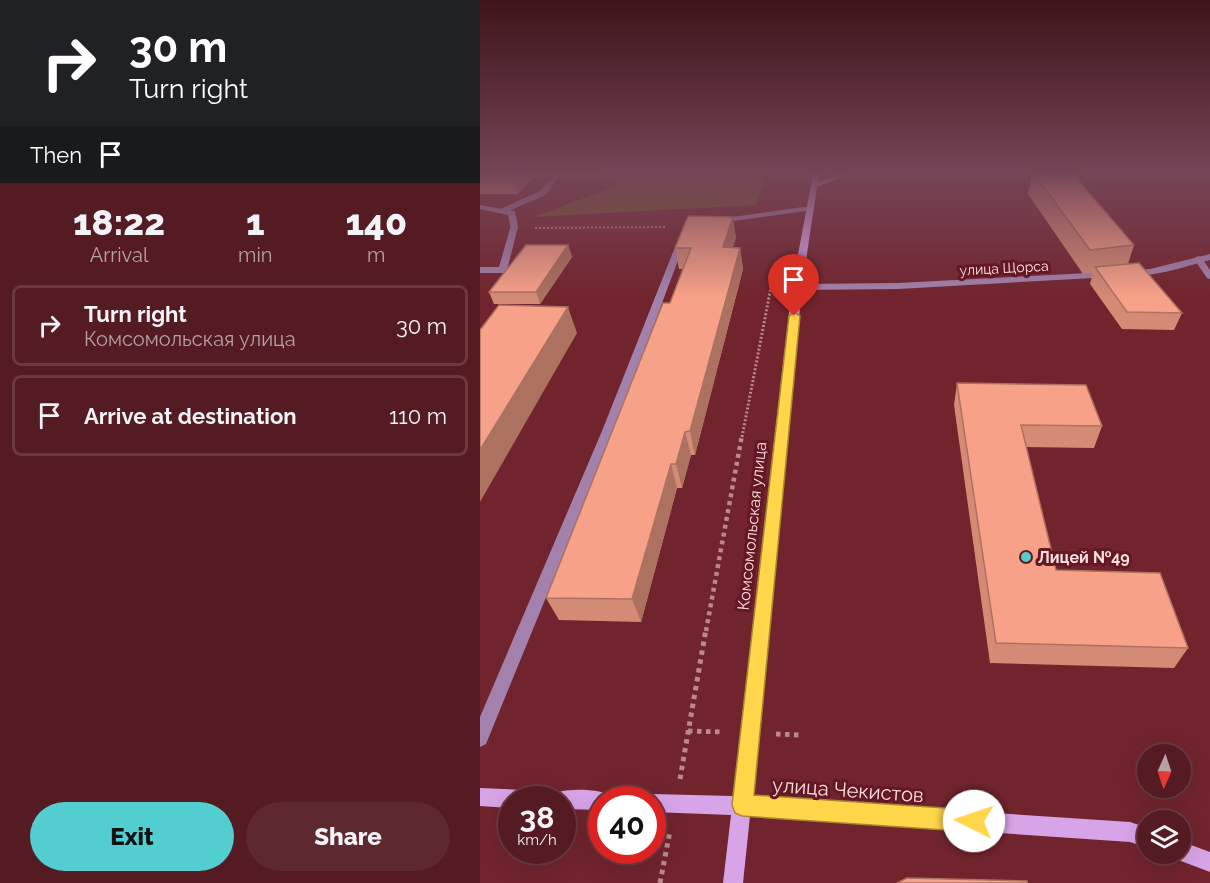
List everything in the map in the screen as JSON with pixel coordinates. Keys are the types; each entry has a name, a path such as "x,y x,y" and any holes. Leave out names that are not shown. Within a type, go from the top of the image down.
{"main road":[{"name":"Комсомольская улица","path":"733,883 797,287 809,215"},
{"path":"480,797 498,798"},
{"name":"улица Чекистов","path":"666,804 742,805 1137,834"},
{"path":"1191,855 1210,862"}],"street":[{"path":"480,270 503,270 514,227 512,215"},
{"path":"707,222 757,215"},
{"path":"480,738 608,431 687,225"},
{"name":"улица Щорса","path":"797,287 898,286 1150,272 1210,257"},
{"path":"1198,259 1210,276"}],"path":[{"path":"514,227 659,228 687,225"},
{"path":"660,883 722,539 777,258"}],"shaded area":[{"path":"538,215 566,215 533,217"}],"building":[{"path":"1064,215 1108,215 1134,245 1090,250"},
{"path":"688,216 733,217 723,247 740,248 690,431 685,432 676,464 671,464 632,599 546,598 663,303 670,303 691,248 675,248"},
{"path":"526,245 568,245 536,292 489,292"},
{"path":"1139,263 1182,313 1127,312 1095,267"},
{"path":"499,305 568,307 480,450 480,330"},
{"path":"957,383 1086,385 1102,426 1021,425 1056,570 1160,573 1188,648 996,643"},
{"path":"907,878 1027,881 1027,883 897,883"}],"place":[{"name":"Лицей №49","path":"1026,557"}],"route":[{"path":"794,316 742,805 974,821"}]}
